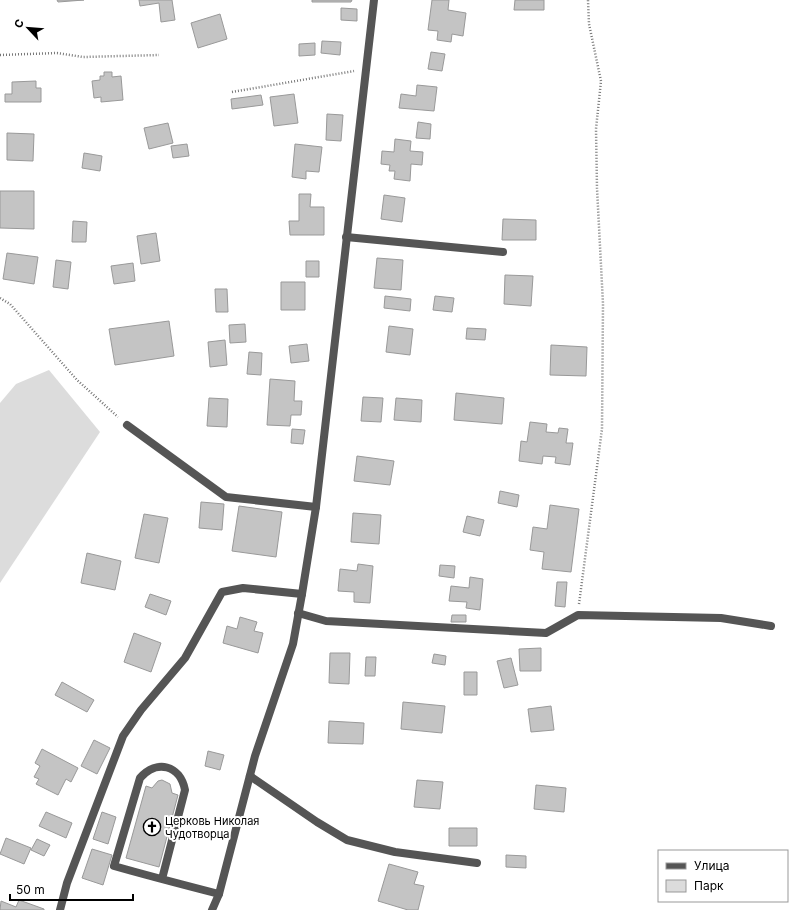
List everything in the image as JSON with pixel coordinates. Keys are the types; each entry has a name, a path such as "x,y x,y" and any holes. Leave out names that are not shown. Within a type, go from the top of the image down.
{"street":[{"path":"212,910 219,894 250,776 293,644 302,594 316,507 374,0"},
{"path":"346,237 503,252"},
{"path":"128,425 226,497 316,507"},
{"path":"60,910 67,883 123,736 141,710 185,658 222,592 243,588 302,594"},
{"path":"298,613 326,621 546,633 578,615 721,618 771,626"},
{"path":"162,879 185,790 183,783 174,771 159,767 145,772 140,778 114,866 162,879 219,894"},
{"path":"250,776 347,840 395,852 477,863"}],"path":[{"path":"578,615 602,429 603,304 596,129 601,81 589,24 588,0"},
{"path":"0,55 57,53 83,57 158,55"},
{"path":"232,92 366,69"},
{"path":"0,298 10,304 76,380 128,425"}],"green space":[{"path":"49,370 100,432 0,583 0,403 16,384"}],"building":[{"path":"57,0 84,0 58,2"},
{"path":"139,0 172,0 175,20 161,22 159,3 140,6"},
{"path":"312,0 352,0 351,2 312,2"},
{"path":"432,0 449,0 448,10 466,13 463,36 452,34 451,42 437,40 438,31 428,30"},
{"path":"515,0 544,0 544,10 514,10"},
{"path":"341,8 357,9 357,21 341,20"},
{"path":"220,14 227,39 198,48 191,23"},
{"path":"322,41 341,42 340,55 321,53"},
{"path":"315,43 315,55 299,56 299,44"},
{"path":"431,52 445,54 442,71 428,69"},
{"path":"104,72 112,72 112,77 121,76 123,100 101,102 101,97 94,98 92,81 100,80 100,76 104,76"},
{"path":"36,81 36,88 41,88 41,102 5,102 5,94 12,94 12,82"},
{"path":"417,85 437,87 434,111 399,108 401,94 416,96"},
{"path":"294,94 298,123 274,126 270,97"},
{"path":"261,95 263,105 232,109 231,99"},
{"path":"327,114 343,115 341,141 326,140"},
{"path":"418,122 431,124 430,139 416,138"},
{"path":"168,123 173,143 149,149 144,128"},
{"path":"7,133 34,134 33,161 7,160"},
{"path":"395,139 411,141 410,151 423,152 422,165 411,164 410,181 394,179 395,171 389,171 390,165 381,164 382,151 394,152"},
{"path":"187,144 189,156 173,158 171,146"},
{"path":"295,144 322,147 319,172 306,171 306,179 292,177"},
{"path":"84,153 102,156 100,171 82,168"},
{"path":"0,191 34,191 34,229 0,228"},
{"path":"299,194 311,194 310,207 324,207 324,235 290,235 289,221 299,221"},
{"path":"384,195 405,198 402,222 381,219"},
{"path":"503,219 536,220 536,240 502,240"},
{"path":"73,221 87,222 86,242 72,242"},
{"path":"156,233 160,261 141,264 137,236"},
{"path":"7,253 38,257 34,284 3,279"},
{"path":"377,258 403,260 401,290 374,288"},
{"path":"56,260 71,262 68,289 53,287"},
{"path":"306,261 319,261 319,277 306,277"},
{"path":"133,263 135,281 114,284 111,266"},
{"path":"505,275 533,276 531,306 504,304"},
{"path":"281,282 305,282 305,310 281,310"},
{"path":"215,289 227,289 228,312 216,312"},
{"path":"385,296 411,299 410,311 384,308"},
{"path":"435,296 454,298 452,312 433,310"},
{"path":"169,321 174,356 115,365 109,329"},
{"path":"245,324 246,342 230,343 229,325"},
{"path":"389,326 413,329 410,355 386,352"},
{"path":"467,328 486,329 485,340 466,339"},
{"path":"225,340 227,365 210,367 208,342"},
{"path":"307,344 309,361 291,363 289,346"},
{"path":"551,345 587,347 586,376 550,375"},
{"path":"249,352 262,353 261,375 247,374"},
{"path":"270,379 295,381 294,401 302,401 301,415 291,415 290,426 267,425"},
{"path":"456,393 504,398 502,424 454,420"},
{"path":"363,397 383,398 381,422 361,421"},
{"path":"209,398 228,399 227,427 207,426"},
{"path":"396,398 422,400 421,422 394,420"},
{"path":"530,422 547,424 546,432 558,433 559,428 568,429 566,443 573,443 570,465 555,463 556,457 543,456 542,464 519,461 521,441 527,442"},
{"path":"292,429 305,430 303,444 291,443"},
{"path":"357,456 394,461 390,485 354,481"},
{"path":"500,491 519,495 517,507 498,503"},
{"path":"201,502 224,504 222,530 199,528"},
{"path":"550,505 579,509 571,572 542,569 544,552 530,550 533,527 547,529"},
{"path":"239,506 282,512 276,557 232,551"},
{"path":"353,513 381,515 379,544 351,542"},
{"path":"144,514 168,518 159,563 135,558"},
{"path":"467,516 484,520 480,536 463,532"},
{"path":"87,553 121,561 115,590 81,583"},
{"path":"358,564 373,566 370,603 354,602 354,592 338,591 340,569 357,571"},
{"path":"440,565 455,566 454,578 439,576"},
{"path":"470,577 483,579 480,610 466,608 467,602 449,601 451,586 469,588"},
{"path":"557,582 567,582 565,607 555,606"},
{"path":"150,594 171,601 166,615 145,607"},
{"path":"452,615 466,615 466,622 451,622"},
{"path":"240,617 257,622 254,631 263,633 258,653 223,643 227,626 237,629"},
{"path":"134,633 161,643 151,672 124,662"},
{"path":"541,648 541,671 520,671 519,649"},
{"path":"330,653 350,653 349,684 329,683"},
{"path":"434,654 446,656 445,665 432,663"},
{"path":"366,657 376,657 375,676 365,676"},
{"path":"511,658 518,685 504,688 497,661"},
{"path":"464,672 477,672 477,695 464,695"},
{"path":"62,682 94,700 87,712 55,695"},
{"path":"403,702 445,706 442,733 401,729"},
{"path":"551,706 554,730 531,732 528,709"},
{"path":"329,721 364,723 363,744 328,743"},
{"path":"94,740 110,748 97,774 81,766"},
{"path":"42,749 78,768 71,782 66,779 58,795 36,784 39,779 34,777 40,766 35,763"},
{"path":"208,751 224,755 220,770 205,766"},
{"name":"Церковь Николая Чудотворца","path":"162,780 170,784 172,793 178,795 159,867 126,858 146,786 152,788 158,781"},
{"path":"417,780 443,782 440,809 414,807"},
{"path":"536,785 566,788 564,812 534,809"},
{"path":"46,812 72,823 66,838 39,826"},
{"path":"102,812 116,817 108,844 93,839"},
{"path":"449,828 477,828 477,846 449,846"},
{"path":"6,838 31,848 24,864 0,854"},
{"path":"37,839 50,845 44,856 31,850"},
{"path":"92,849 112,855 103,885 82,878"},
{"path":"506,855 526,856 526,868 506,867"},
{"path":"389,864 418,872 414,884 424,886 418,910 408,910 378,901"},
{"path":"19,900 44,910 0,910 1,901 16,907"}],"place":[{"name":"Церковь Николая Чудотворца","path":"152,827"}]}
